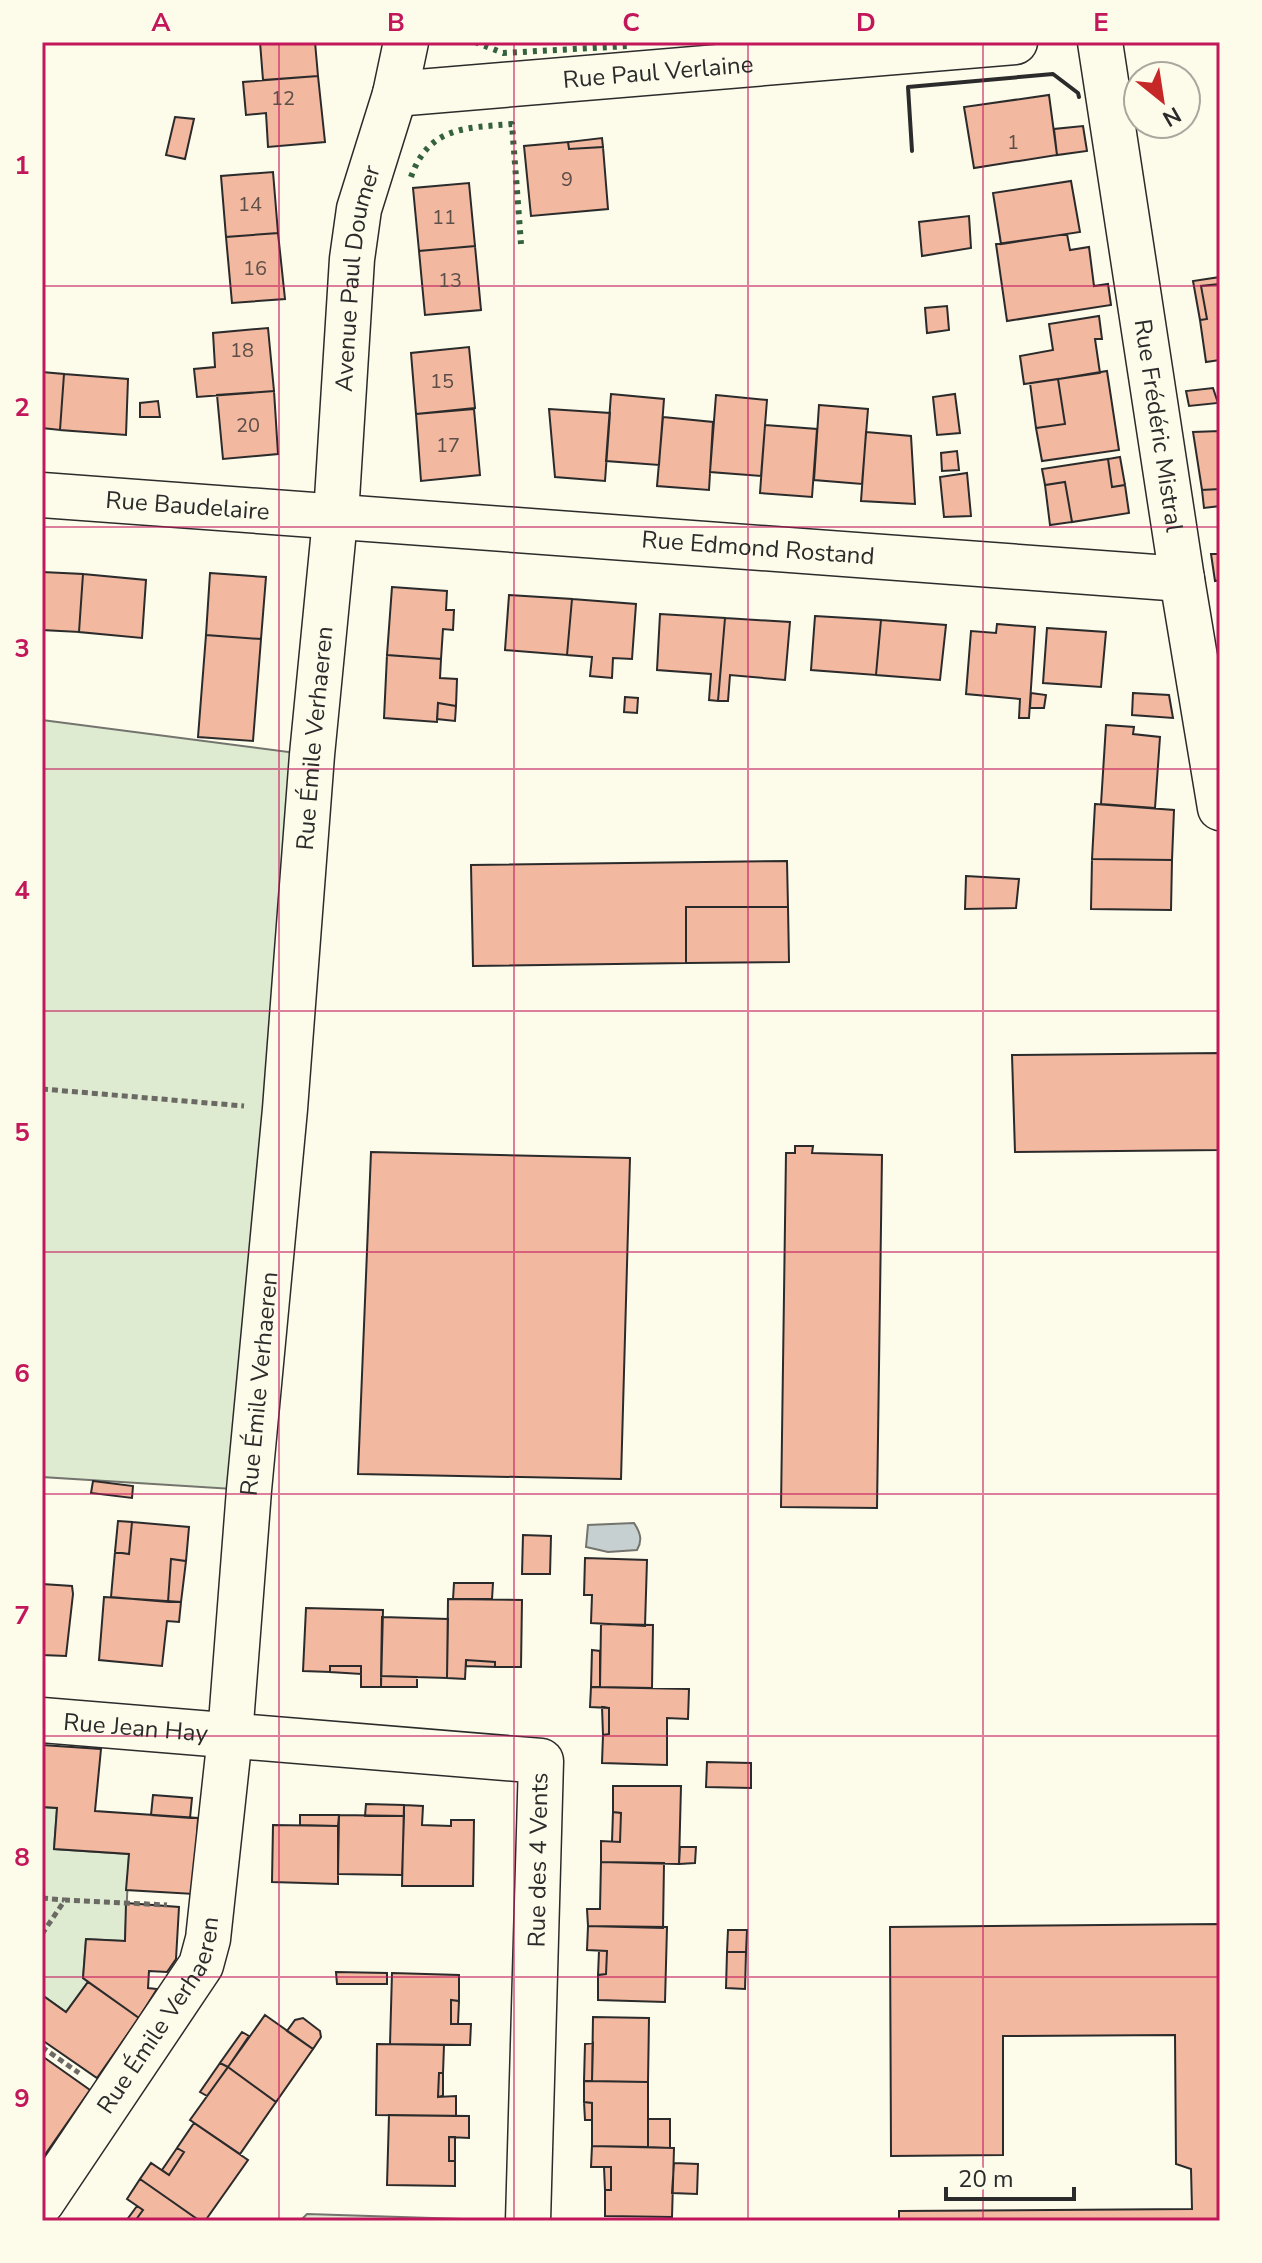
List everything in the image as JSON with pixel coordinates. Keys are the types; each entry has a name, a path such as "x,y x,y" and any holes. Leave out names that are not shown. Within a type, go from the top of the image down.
{"street":[{"name":"Avenue Paul Doumer","path":"335,518 352,259 359,209 395,94 406,42"},
{"name":"Rue Paul Verlaine","path":"395,94 1015,42"},
{"name":"Rue Frédéric Mistral","path":"1100,42 1220,808"},
{"name":"Rue Baudelaire","path":"42,495 335,518"},
{"name":"Rue Edmond Rostand","path":"335,518 1182,579"},
{"name":"Rue Émile Verhaeren","path":"42,2202 201,1965 208,1939 230,1736 249,1490 285,1109 312,755 335,518"},
{"name":"Rue Jean Hay","path":"42,1720 230,1736"},
{"name":"Rue des 4 Vents","path":"230,1736 541,1761 528,2221"}],"path":[{"path":"42,1089 285,1109"},
{"path":"42,1898 167,1905"},
{"path":"42,1934 65,1900"},
{"path":"42,2047 70,2067"}],"green space":[{"path":"42,720 312,755 249,1490 42,1477"},
{"path":"42,1807 57,1808 54,1849 129,1854 125,1941 86,1939 83,1978 88,1982 66,2012 42,1995"},
{"path":"307,2214 528,2221 300,2221"}],"shaded area":[{"path":"634,1523 640,1536 637,1550 608,1552 586,1547 588,1525"}],"building":[{"path":"260,42 315,42 318,76 263,80"},
{"path":"318,76 325,142 268,147 266,113 246,115 243,82"},
{"path":"1049,95 1057,155 974,168 964,107"},
{"path":"175,117 194,119 185,159 166,155"},
{"path":"1083,126 1087,151 1057,155 1054,129"},
{"path":"602,138 603,147 569,149 568,142"},
{"path":"568,142 569,149 603,147 608,209 531,216 524,146"},
{"path":"273,172 278,233 226,237 221,176"},
{"path":"1071,181 1080,232 1001,244 993,193"},
{"path":"469,183 475,246 419,251 413,188"},
{"path":"969,216 971,248 922,256 919,222"},
{"path":"278,233 285,299 232,303 226,237"},
{"path":"1067,234 1070,250 1089,247 1094,286 1108,284 1111,305 1007,321 996,244"},
{"path":"475,246 481,310 425,315 419,251"},
{"path":"1220,277 1220,284 1201,286 1207,319 1200,320 1193,281"},
{"path":"1220,284 1220,360 1206,362 1200,320 1207,319 1201,286"},
{"path":"947,306 949,330 927,333 925,308"},
{"path":"1099,316 1102,339 1095,339 1100,373 1024,384 1020,356 1053,350 1049,324"},
{"path":"268,328 274,391 197,397 194,369 215,367 213,333"},
{"path":"469,347 475,408 416,414 411,353"},
{"path":"1107,371 1119,450 1042,461 1036,428 1065,424 1058,379"},
{"path":"42,372 64,374 60,430 42,428"},
{"path":"64,374 128,379 126,435 60,430"},
{"path":"1058,379 1065,424 1036,428 1030,383"},
{"path":"1213,388 1218,403 1189,406 1186,391"},
{"path":"274,391 278,454 223,459 217,395"},
{"path":"611,394 664,399 659,465 606,461"},
{"path":"955,394 960,433 937,435 933,397"},
{"path":"716,395 767,400 761,476 710,472"},
{"path":"158,401 160,417 140,417 140,403"},
{"path":"819,405 868,409 862,484 814,480"},
{"path":"474,409 480,475 421,481 416,414"},
{"path":"549,409 610,413 605,481 555,477"},
{"path":"663,417 713,422 709,490 657,486"},
{"path":"765,425 817,429 812,497 760,493"},
{"path":"1220,431 1220,489 1202,490 1193,432"},
{"path":"866,432 911,436 915,504 861,501"},
{"path":"957,451 959,470 942,471 941,453"},
{"path":"1120,457 1125,485 1112,487 1108,459"},
{"path":"1108,459 1112,487 1125,485 1129,513 1072,522 1065,482 1045,485 1042,469"},
{"path":"967,473 971,516 944,517 940,477"},
{"path":"1065,482 1072,522 1050,525 1045,485"},
{"path":"1219,489 1220,506 1204,508 1202,490"},
{"path":"1211,554 1220,554 1220,580 1215,581"},
{"path":"42,572 83,574 79,632 42,630"},
{"path":"210,573 266,577 261,639 206,635"},
{"path":"83,574 146,580 142,638 79,632"},
{"path":"392,587 447,591 446,610 454,610 453,630 443,629 441,659 387,655"},
{"path":"509,595 572,599 567,655 505,650"},
{"path":"572,599 636,604 632,659 613,658 612,678 590,676 592,657 567,655"},
{"path":"660,614 725,618 718,701 709,700 711,674 657,670"},
{"path":"815,616 881,620 876,675 811,670"},
{"path":"725,618 790,622 785,680 730,675 728,701 718,701"},
{"path":"881,620 946,625 940,680 876,675"},
{"path":"997,624 1035,627 1029,718 1019,718 1020,699 966,694 971,631 996,633"},
{"path":"1047,628 1106,632 1101,687 1043,683"},
{"path":"206,635 261,639 253,741 198,737"},
{"path":"387,655 441,659 440,678 457,679 456,706 438,703 437,722 384,718"},
{"path":"1031,693 1046,695 1044,708 1030,708"},
{"path":"1133,693 1169,695 1173,718 1132,715"},
{"path":"625,697 638,698 637,713 624,712"},
{"path":"438,703 456,706 455,721 437,719"},
{"path":"1106,725 1134,727 1133,734 1160,737 1155,808 1101,804"},
{"path":"1095,804 1174,810 1172,860 1092,859"},
{"path":"1092,859 1172,860 1171,910 1091,909"},
{"path":"787,861 788,907 686,907 686,963 473,966 471,865"},
{"path":"966,876 1019,879 1016,908 965,909"},
{"path":"686,907 788,907 789,962 686,963"},
{"path":"1220,1053 1220,1150 1015,1152 1012,1055"},
{"path":"795,1146 813,1146 812,1153 882,1155 877,1508 781,1507 786,1153 795,1153"},
{"path":"371,1152 630,1158 621,1479 358,1474"},
{"path":"93,1481 133,1486 132,1498 91,1493"},
{"path":"118,1521 132,1522 129,1554 115,1552"},
{"path":"132,1522 189,1527 186,1561 171,1559 168,1602 111,1597 115,1552 129,1554"},
{"path":"523,1535 551,1536 550,1574 522,1574"},
{"path":"585,1558 647,1560 645,1626 591,1623 592,1595 584,1595"},
{"path":"171,1559 186,1561 181,1602 168,1602"},
{"path":"454,1583 493,1583 492,1599 453,1599"},
{"path":"42,1584 72,1586 66,1656 42,1655"},
{"path":"104,1597 181,1602 179,1622 167,1621 162,1666 99,1660"},
{"path":"448,1599 522,1600 521,1667 495,1667 495,1662 466,1660 465,1679 447,1678"},
{"path":"306,1608 383,1610 381,1687 361,1687 361,1666 330,1666 330,1672 303,1671"},
{"path":"382,1617 448,1619 447,1678 381,1676"},
{"path":"601,1624 653,1625 652,1688 600,1687"},
{"path":"592,1650 600,1651 600,1687 591,1687"},
{"path":"466,1660 495,1662 495,1667 466,1666"},
{"path":"330,1666 361,1666 361,1674 330,1672"},
{"path":"381,1676 417,1677 417,1687 381,1687"},
{"path":"591,1687 689,1689 688,1719 667,1718 667,1765 602,1763 603,1735 609,1734 609,1708 590,1707"},
{"path":"602,1707 609,1708 609,1734 603,1735"},
{"path":"42,1745 101,1749 95,1811 198,1818 194,1894 126,1890 129,1854 54,1849 57,1808 42,1807"},
{"path":"707,1762 751,1763 751,1788 706,1787"},
{"path":"613,1786 681,1786 679,1864 601,1862 601,1841 620,1842 621,1813 613,1812"},
{"path":"153,1795 192,1798 190,1818 151,1815"},
{"path":"366,1804 404,1805 404,1816 365,1816"},
{"path":"404,1805 423,1806 422,1825 451,1826 451,1820 474,1820 473,1886 402,1886"},
{"path":"613,1812 621,1813 620,1842 612,1842"},
{"path":"300,1815 339,1815 338,1826 300,1825"},
{"path":"339,1815 404,1816 402,1875 338,1874"},
{"path":"273,1825 338,1826 338,1884 272,1882"},
{"path":"680,1847 696,1847 695,1863 679,1864"},
{"path":"601,1862 664,1863 663,1928 588,1926 587,1909 600,1909"},
{"path":"126,1903 179,1907 176,1959 167,1972 149,1971 148,1988 157,1989 139,2018 83,1978 86,1939 125,1941"},
{"path":"1220,1924 1220,2221 899,2221 899,2211 1192,2209 1191,2169 1176,2164 1175,2035 1003,2036 1003,2155 891,2156 890,1927"},
{"path":"588,1926 667,1927 665,2002 598,2000 598,1975 606,1974 607,1951 587,1950"},
{"path":"728,1930 747,1930 746,1952 727,1952"},
{"path":"599,1951 607,1951 606,1974 598,1975"},
{"path":"727,1952 746,1952 745,1989 726,1988"},
{"path":"336,1972 387,1973 387,1984 337,1984"},
{"path":"392,1973 459,1975 459,2001 451,2000 451,2024 471,2024 470,2045 390,2044"},
{"path":"88,1982 139,2018 97,2078 42,2040 42,1995 66,2012"},
{"path":"451,2000 459,2001 458,2024 451,2024"},
{"path":"265,2015 313,2049 276,2102 228,2067"},
{"path":"593,2017 649,2018 648,2082 592,2081"},
{"path":"303,2018 320,2031 321,2037 313,2049 287,2031 295,2020"},
{"path":"242,2032 249,2036 228,2067 220,2063"},
{"path":"593,2043 592,2081 584,2081 585,2044"},
{"path":"377,2044 444,2045 438,2097 456,2096 456,2116 376,2115"},
{"path":"42,2056 90,2090 42,2159"},
{"path":"220,2063 228,2067 207,2096 200,2092"},
{"path":"228,2067 276,2102 240,2154 190,2120"},
{"path":"439,2073 443,2073 443,2096 438,2097"},
{"path":"584,2081 648,2082 648,2147 592,2146 592,2103 584,2102"},
{"path":"584,2102 592,2103 592,2120 585,2120"},
{"path":"389,2115 469,2116 469,2138 449,2137 449,2161 455,2161 455,2186 387,2185"},
{"path":"648,2119 670,2119 670,2148 648,2147"},
{"path":"194,2123 248,2160 205,2221 200,2221 140,2179 151,2163 169,2175 184,2152 177,2148"},
{"path":"449,2137 455,2137 455,2161 449,2161"},
{"path":"592,2146 674,2148 672,2217 605,2216 605,2190 611,2190 611,2167 591,2167"},
{"path":"177,2148 184,2152 169,2175 162,2170"},
{"path":"674,2163 698,2164 697,2194 672,2193"},
{"path":"604,2167 611,2167 611,2190 605,2190"},
{"path":"140,2179 200,2221 135,2221 143,2210 127,2199"},
{"path":"137,2206 143,2210 135,2221 126,2221"}],"hedge":[{"path":"475,42 503,53 628,46"},
{"path":"411,177 419,160 439,139 465,129 512,124 521,244"}],"wall":[{"path":"912,151 908,87 1053,74 1079,97"}]}
